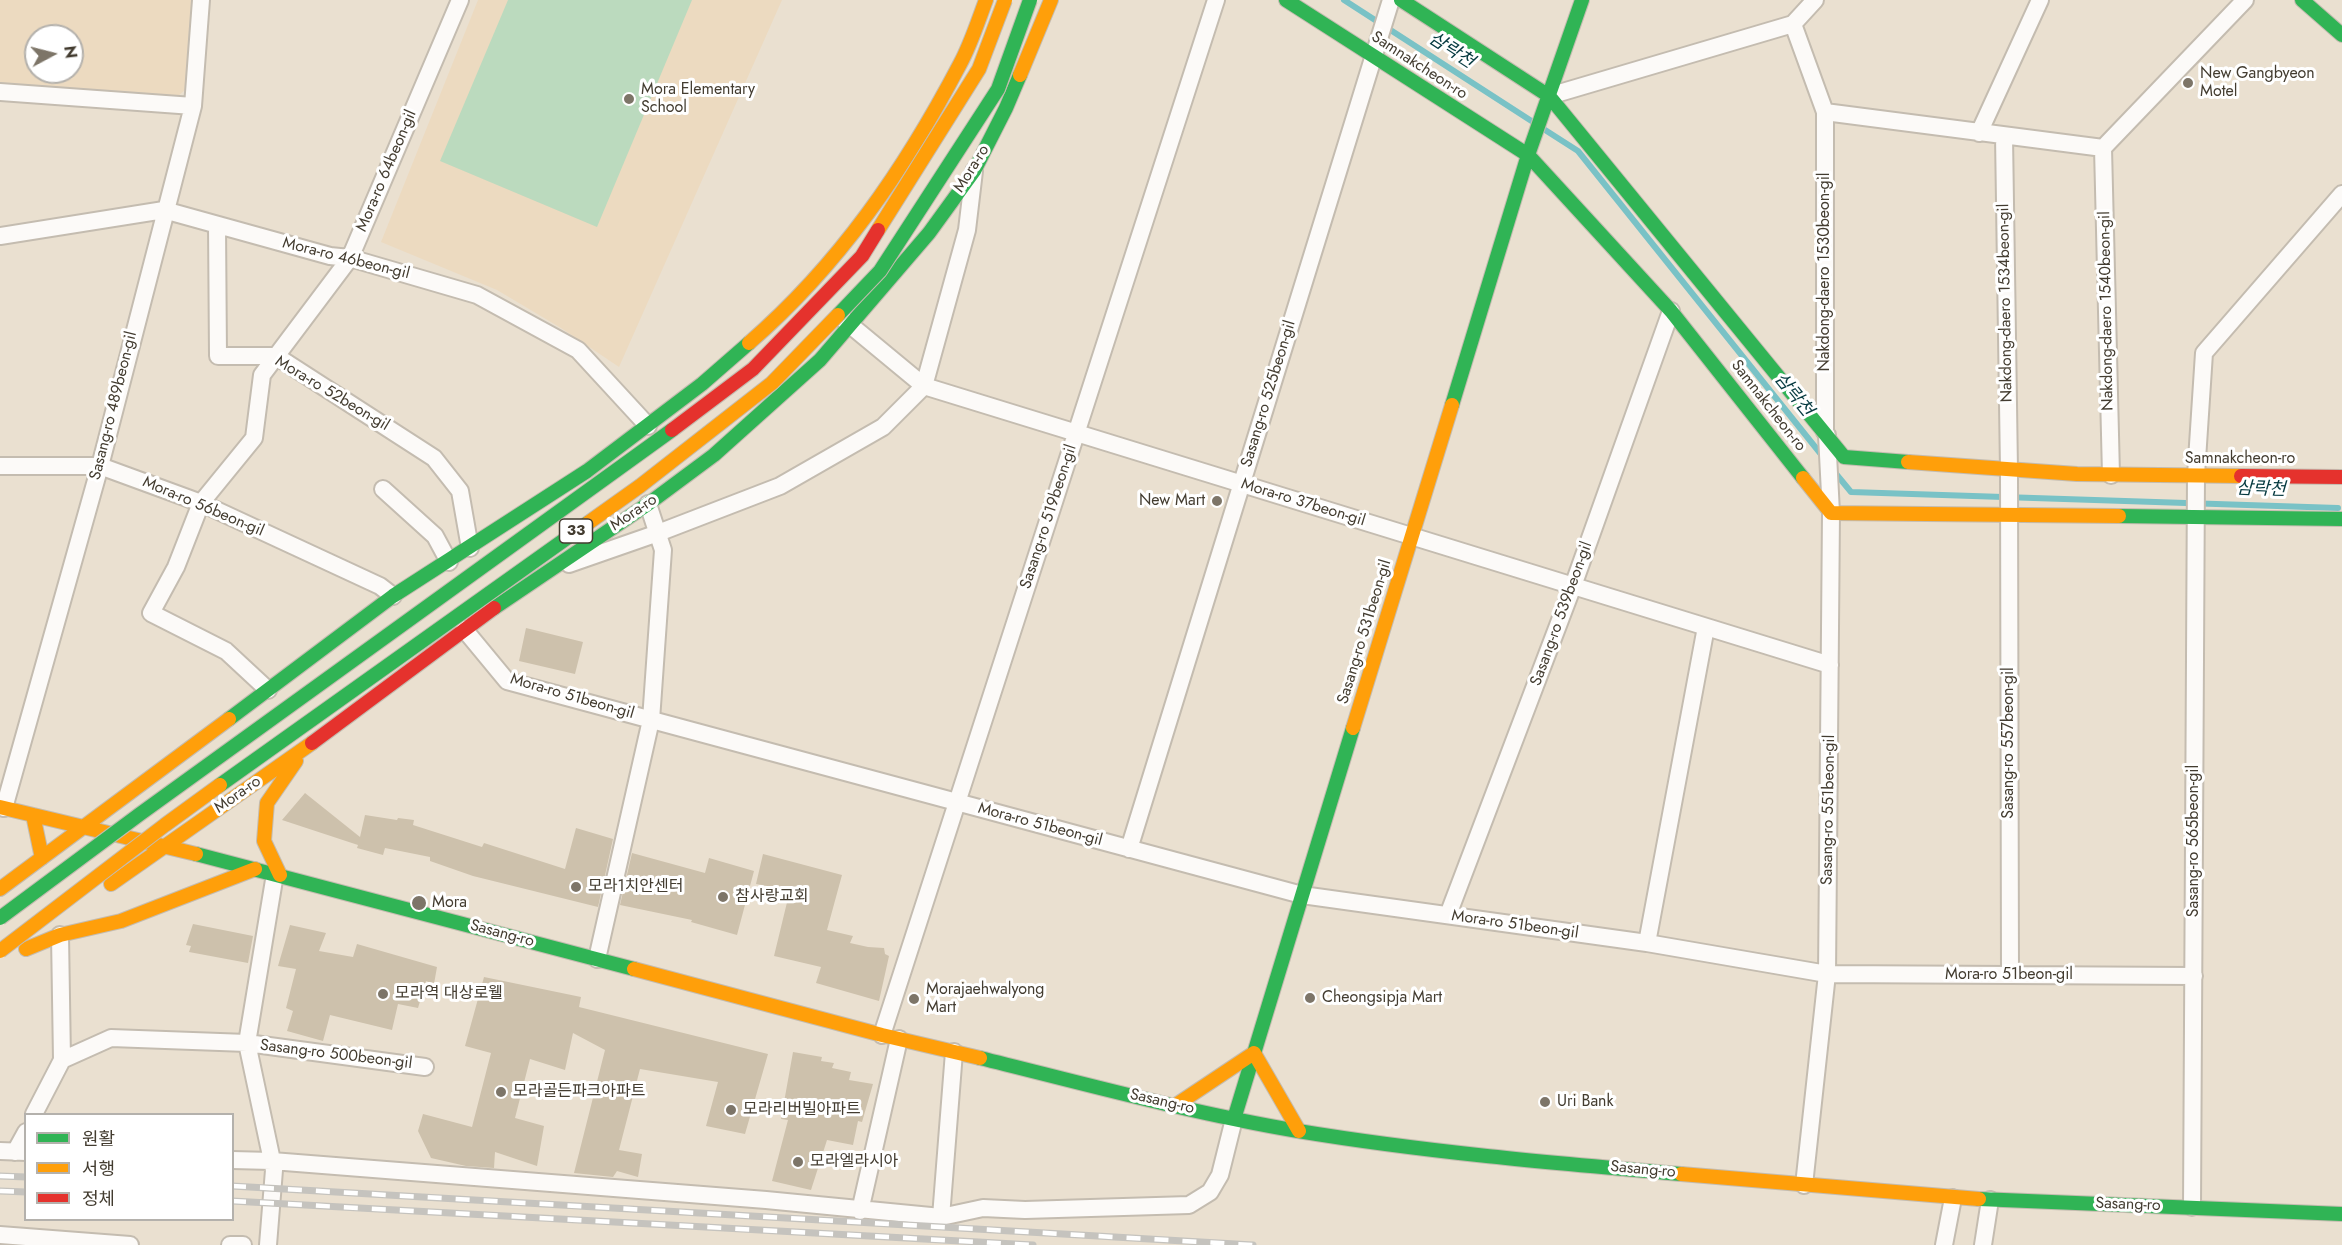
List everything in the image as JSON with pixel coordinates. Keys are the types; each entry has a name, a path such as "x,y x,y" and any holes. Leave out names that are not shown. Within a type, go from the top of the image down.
{"main road":[{"path":"0,889 393,596 449,562 586,471 648,426 702,384 762,332 862,224 897,173 961,62 986,0"},
{"name":"33","path":"0,918 140,814 618,470 753,369 862,256 979,69 1005,0"},
{"name":"Mora-ro","path":"4,956 165,825 640,486 772,383 880,271 998,89 1030,0"},
{"name":"Mora-ro","path":"4,956 26,949 164,847 306,747 464,629 648,504 714,455 820,360 851,327 929,233 974,171 1006,108 1051,0"},
{"name":"Samnakcheon-ro","path":"1286,0 1375,49 1528,155 1671,311 1831,513"},
{"name":"Samnakcheon-ro","path":"1401,0 1549,96 1844,457 2009,477 2111,475 2196,483 2342,477"},
{"name":"Sasang-ro 531beon-gil","path":"1234,1119 1528,155 1582,0"},
{"path":"2302,0 2342,35"},
{"path":"1831,513 2009,513 2342,519"},
{"path":"277,875 264,842 267,803 306,747"},
{"name":"Sasang-ro","path":"2,808 86,826 255,869 882,1035 1176,1106 1299,1131 1456,1154 1953,1198 2342,1214"},
{"path":"33,815 42,858"},
{"path":"71,916 121,921 255,869"},
{"path":"1176,1106 1254,1053 1299,1131"}],"street":[{"name":"Sasang-ro 489beon-gil","path":"2,808 100,466 164,210 193,106 201,0"},
{"name":"Mora-ro 64beon-gil","path":"267,690 226,651 151,613 176,567 201,503 254,438 262,375 350,258 460,0"},
{"name":"Sasang-ro 519beon-gil","path":"882,1035 1216,0"},
{"path":"1549,96 1793,24 1815,0"},
{"path":"1979,133 2040,0"},
{"path":"1825,112 2103,148 2245,0"},
{"name":"Sasang-ro 525beon-gil","path":"1129,849 1389,6"},
{"name":"Nakdong-daero 1530beon-gil","path":"1793,24 1825,112 1826,433"},
{"path":"0,92 193,106"},
{"name":"Nakdong-daero 1534beon-gil","path":"2004,136 2009,513"},
{"name":"Nakdong-daero 1540beon-gil","path":"2103,148 2111,475"},
{"path":"546,572 780,486 883,427 924,386 967,230 974,171"},
{"name":"Sasang-ro 565beon-gil","path":"2192,1207 2196,483 2204,352 2342,194"},
{"name":"Mora-ro 46beon-gil","path":"0,236 164,210 330,256 350,258 477,295 578,350 648,426"},
{"name":"Mora-ro 52beon-gil","path":"217,225 218,356 276,356 434,458 460,491 470,548"},
{"name":"Mora-ro 37beon-gil","path":"807,285 851,327 924,386 1830,665"},
{"name":"Sasang-ro 539beon-gil","path":"1448,915 1573,586 1671,311"},
{"name":"Sasang-ro 551beon-gil","path":"1804,1185 1827,974 1831,513 1826,433"},
{"name":"Mora-ro 56beon-gil","path":"0,466 100,466 201,503 380,586 393,596"},
{"path":"383,489 435,537 449,562"},
{"path":"597,959 651,720 663,550 648,504"},
{"name":"Sasang-ro 557beon-gil","path":"2009,513 2010,975"},
{"path":"1647,943 1706,627"},
{"name":"Mora-ro 51beon-gil","path":"464,629 507,681 1302,895 1647,943 1827,974 2194,976"},
{"name":"Sasang-ro 500beon-gil","path":"268,1245 274,1170 247,1043 277,875"},
{"path":"35,1113 62,1060 71,916"},
{"name":"Sasang-ro 500beon-gil","path":"62,1060 111,1038 247,1043 425,1067"},
{"path":"860,1210 899,1039"},
{"path":"941,1217 954,1052"},
{"path":"234,1160 272,1161 766,1200 941,1217 983,1208 1024,1210 1189,1205 1210,1192 1220,1175 1234,1119"},
{"path":"14,1152 24,1134"},
{"path":"1944,1245 1953,1198"},
{"path":"1983,1245 1990,1200"},
{"path":"0,1235 130,1245"},
{"path":"230,1245 243,1245"}],"shaded area":[{"path":"0,0 193,0 186,89 167,106 0,93"},
{"path":"478,0 782,0 619,367 561,328 497,290 381,242"}],"green space":[{"path":"508,0 692,0 597,227 440,161"}],"building":[{"path":"526,628 583,642 575,674 519,661"},
{"path":"305,793 360,837 365,815 414,820 413,825 482,847 484,843 565,869 576,828 613,839 598,907 473,876 430,861 430,857 385,848 383,855 357,848 358,845 282,820"},
{"path":"632,853 705,873 709,858 754,871 737,935 691,922 692,920 620,905"},
{"path":"763,854 842,875 827,930 853,936 850,943 884,948 885,954 889,956 879,1001 816,983 821,967 774,956 790,890 756,884"},
{"path":"193,924 253,936 248,963 189,952 191,946 186,945"},
{"path":"290,925 326,933 319,951 353,957 357,944 437,967 434,984 426,981 418,1008 398,1004 392,1030 330,1015 323,1041 287,1031 293,1011 286,1008 296,969 278,966"},
{"path":"484,977 581,997 579,1007 768,1054 745,1134 706,1126 718,1082 640,1069 619,1150 642,1154 638,1177 617,1171 613,1177 574,1173 605,1050 573,1033 565,1070 530,1059 515,1118 544,1126 537,1166 495,1152 494,1168 466,1166 431,1158 418,1131 423,1114 472,1127 491,1053 465,1046"},
{"path":"793,1052 822,1057 821,1061 834,1063 832,1068 851,1072 849,1080 873,1084 862,1122 858,1121 853,1145 827,1140 811,1190 772,1181 788,1120 781,1119"}],"waterway":[{"name":"삼락천","path":"1344,0 1533,122"},
{"name":"삼락천","path":"1542,128 1578,151 1824,458"},
{"name":"삼락천","path":"1832,469 1851,492 2338,508"}],"railway":[{"path":"0,1176 24,1177"},
{"path":"234,1186 1253,1245"},
{"path":"0,1191 24,1192"},
{"path":"234,1201 1033,1245"}],"traffic: fast":[{"path":"838,315 880,271 998,89 1030,0"},
{"path":"1286,0 1528,155 1671,311 1803,478"},
{"path":"1401,0 1549,96 1844,457 1908,462"},
{"path":"1452,405 1528,155 1582,0"},
{"path":"2302,0 2342,35"},
{"path":"494,608 648,504 714,455 820,360 929,233 974,171 1020,75"},
{"path":"229,719 393,596 587,471 702,384 749,343"},
{"path":"0,918 140,814 672,430"},
{"path":"2119,516 2342,519"},
{"path":"220,785 588,523"},
{"path":"1234,1119 1353,728"},
{"path":"196,854 634,969"},
{"path":"980,1058 1178,1107 1298,1131 1441,1151 1681,1174"},
{"path":"1979,1199 2342,1214"}],"traffic: slow":[{"path":"749,343 782,313 841,248 893,178 960,64 986,0"},
{"path":"878,230 979,69 1005,0"},
{"path":"1020,75 1051,0"},
{"path":"588,523 640,486 772,383 838,315"},
{"path":"1353,728 1452,405"},
{"path":"1908,462 2077,474 2241,476"},
{"path":"1803,478 1831,513 2119,516"},
{"path":"0,889 229,719"},
{"path":"111,884 312,743"},
{"path":"280,875 264,841 267,803 296,761"},
{"path":"0,951 220,785"},
{"path":"0,807 196,854"},
{"path":"33,815 42,858"},
{"path":"26,949 60,935 121,921 255,869"},
{"path":"634,969 882,1035 980,1058"},
{"path":"1176,1105 1254,1053 1299,1131"},
{"path":"1681,1174 1979,1199"}],"traffic: jam":[{"path":"672,430 753,369 862,256 878,230"},
{"path":"2241,476 2342,477"},
{"path":"312,743 494,608"}],"place":[{"name":"New Gangbyeon Motel","path":"2188,83"},
{"name":"Mora Elementary School","path":"629,99"},
{"name":"New Mart","path":"1217,501"},
{"name":"모라1치안센터","path":"576,887"},
{"name":"참사랑교회","path":"723,897"},
{"name":"Mora","path":"419,903"},
{"name":"모라역 대상로웰","path":"383,994"},
{"name":"Cheongsipja Mart","path":"1310,998"},
{"name":"Morajaehwalyong Mart","path":"914,999"},
{"name":"모라골든파크아파트","path":"501,1092"},
{"name":"Uri Bank","path":"1545,1102"},
{"name":"모라리버빌아파트","path":"731,1110"},
{"name":"모라엘라시아","path":"798,1162"}]}
